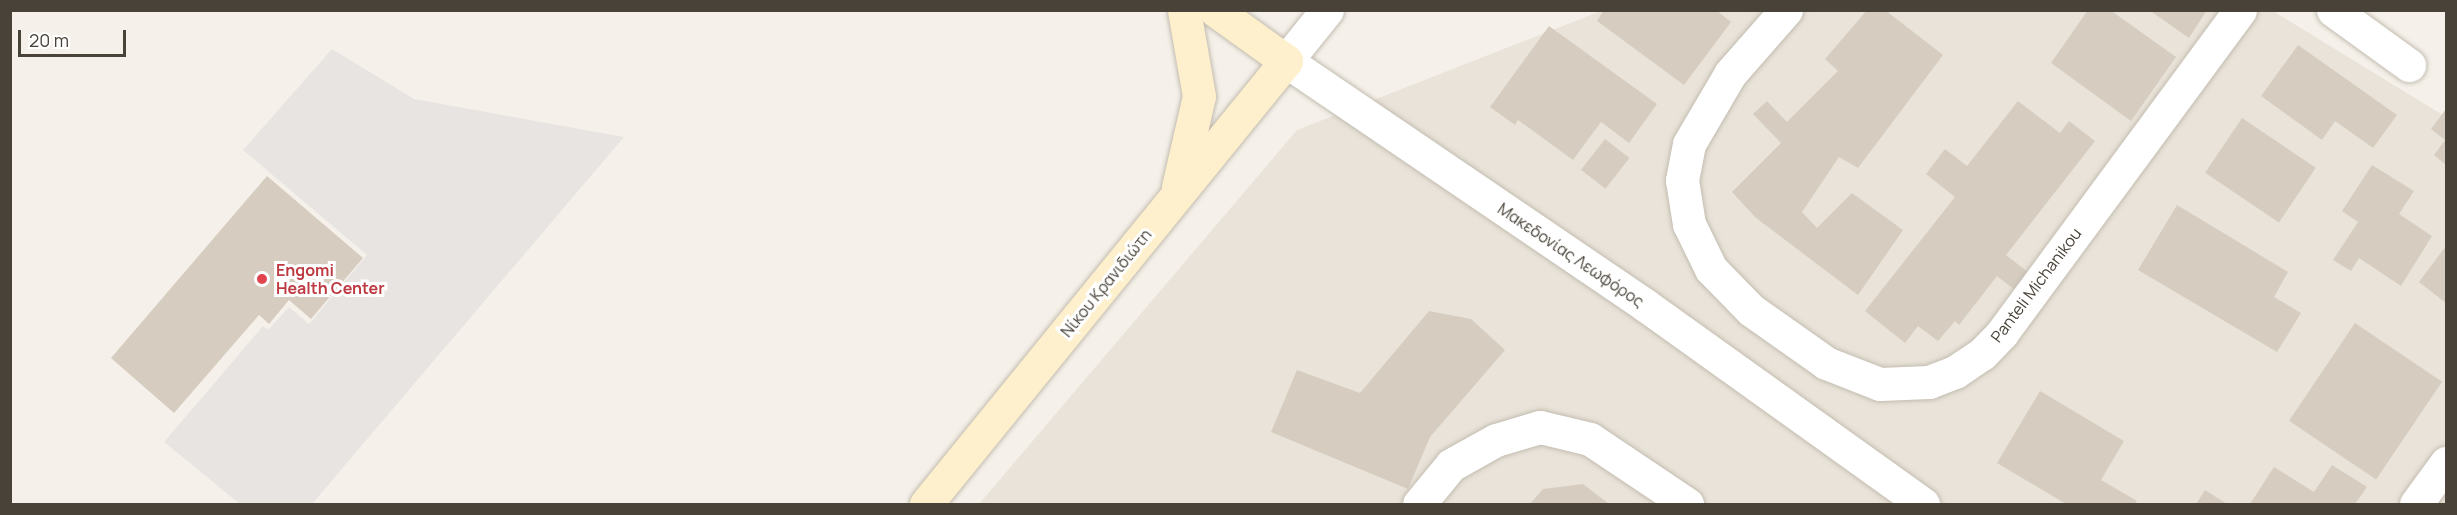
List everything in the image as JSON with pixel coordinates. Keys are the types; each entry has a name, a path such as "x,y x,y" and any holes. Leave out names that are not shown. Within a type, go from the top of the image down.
{"main road":[{"path":"1175,198 1199,96 1184,10"},
{"name":"Μακεδονίας Λεωφόρος","path":"1215,10 1286,61"},
{"name":"Νίκου Κρανιδιώτη","path":"926,504 1286,61"}],"street":[{"path":"1286,61 1327,10"},
{"name":"Panteli Michanikou","path":"1786,10 1730,74 1704,113 1689,144 1682,180 1689,224 1711,269 1751,310 1826,363 1880,384 1929,382 1954,372 1982,354 2002,333 2240,10"},
{"path":"2333,10 2409,65"},
{"name":"Μακεδονίας Λεωφόρος","path":"1286,61 1645,305 1923,504"},
{"path":"1419,504 1451,465 1496,440 1540,427 1590,439 1687,504"},
{"path":"2416,504 2446,463"}],"shaded area":[{"path":"1601,11 2273,11 2446,117 2446,504 979,504 1297,130"},
{"path":"332,49 414,99 624,137 312,504 240,504 164,442 263,326 268,330 289,307 309,324 367,255 243,150"}],"building":[{"path":"1604,10 1716,10 1731,22 1684,85 1597,21"},
{"path":"1867,10 1885,10 1943,55 1858,168 1839,157 1802,212 1817,228 1852,193 1903,230 1858,295 1756,218 1732,192 1781,143 1753,114 1767,101 1787,122 1838,71 1825,59"},
{"path":"2088,10 2110,10 2176,57 2131,121 2051,63"},
{"path":"2149,10 2207,10 2189,38"},
{"path":"1549,26 1657,104 1629,143 1601,122 1573,160 1518,120 1515,125 1490,107"},
{"path":"2298,45 2397,115 2373,148 2335,121 2322,140 2261,96"},
{"path":"2018,101 2060,133 2069,121 2095,141 2006,255 2029,273 2015,290 1997,276 1959,325 1955,321 1938,341 1918,326 1905,343 1865,311 1955,197 1926,174 1945,149 1967,166"},
{"path":"2446,109 2446,165 2434,155 2445,140 2431,129"},
{"path":"2242,118 2316,168 2279,222 2205,173"},
{"path":"1605,139 1629,158 1605,189 1581,170"},
{"path":"2372,165 2414,191 2399,214 2432,236 2401,286 2359,258 2351,271 2333,260 2358,222 2342,211"},
{"name":"Engomi Health Center","path":"267,176 363,258 311,319 289,300 269,324 259,315 174,413 111,358"},
{"path":"2177,205 2288,272 2274,297 2301,313 2277,352 2138,270"},
{"path":"2446,246 2446,303 2419,282"},
{"path":"1429,311 1471,319 1505,350 1430,437 1408,489 1271,432 1297,370 1360,393"},
{"path":"2355,323 2442,382 2376,480 2289,421"},
{"path":"2040,391 2124,441 2101,480 2137,501 2135,504 2066,504 1997,463"},
{"path":"2332,465 2367,487 2355,504 2250,504 2274,467 2314,492"},
{"path":"1583,484 1609,504 1530,504 1543,489"},
{"path":"2205,490 2227,504 2196,504"}],"place":[{"name":"Engomi Health Center","path":"262,279"}]}
